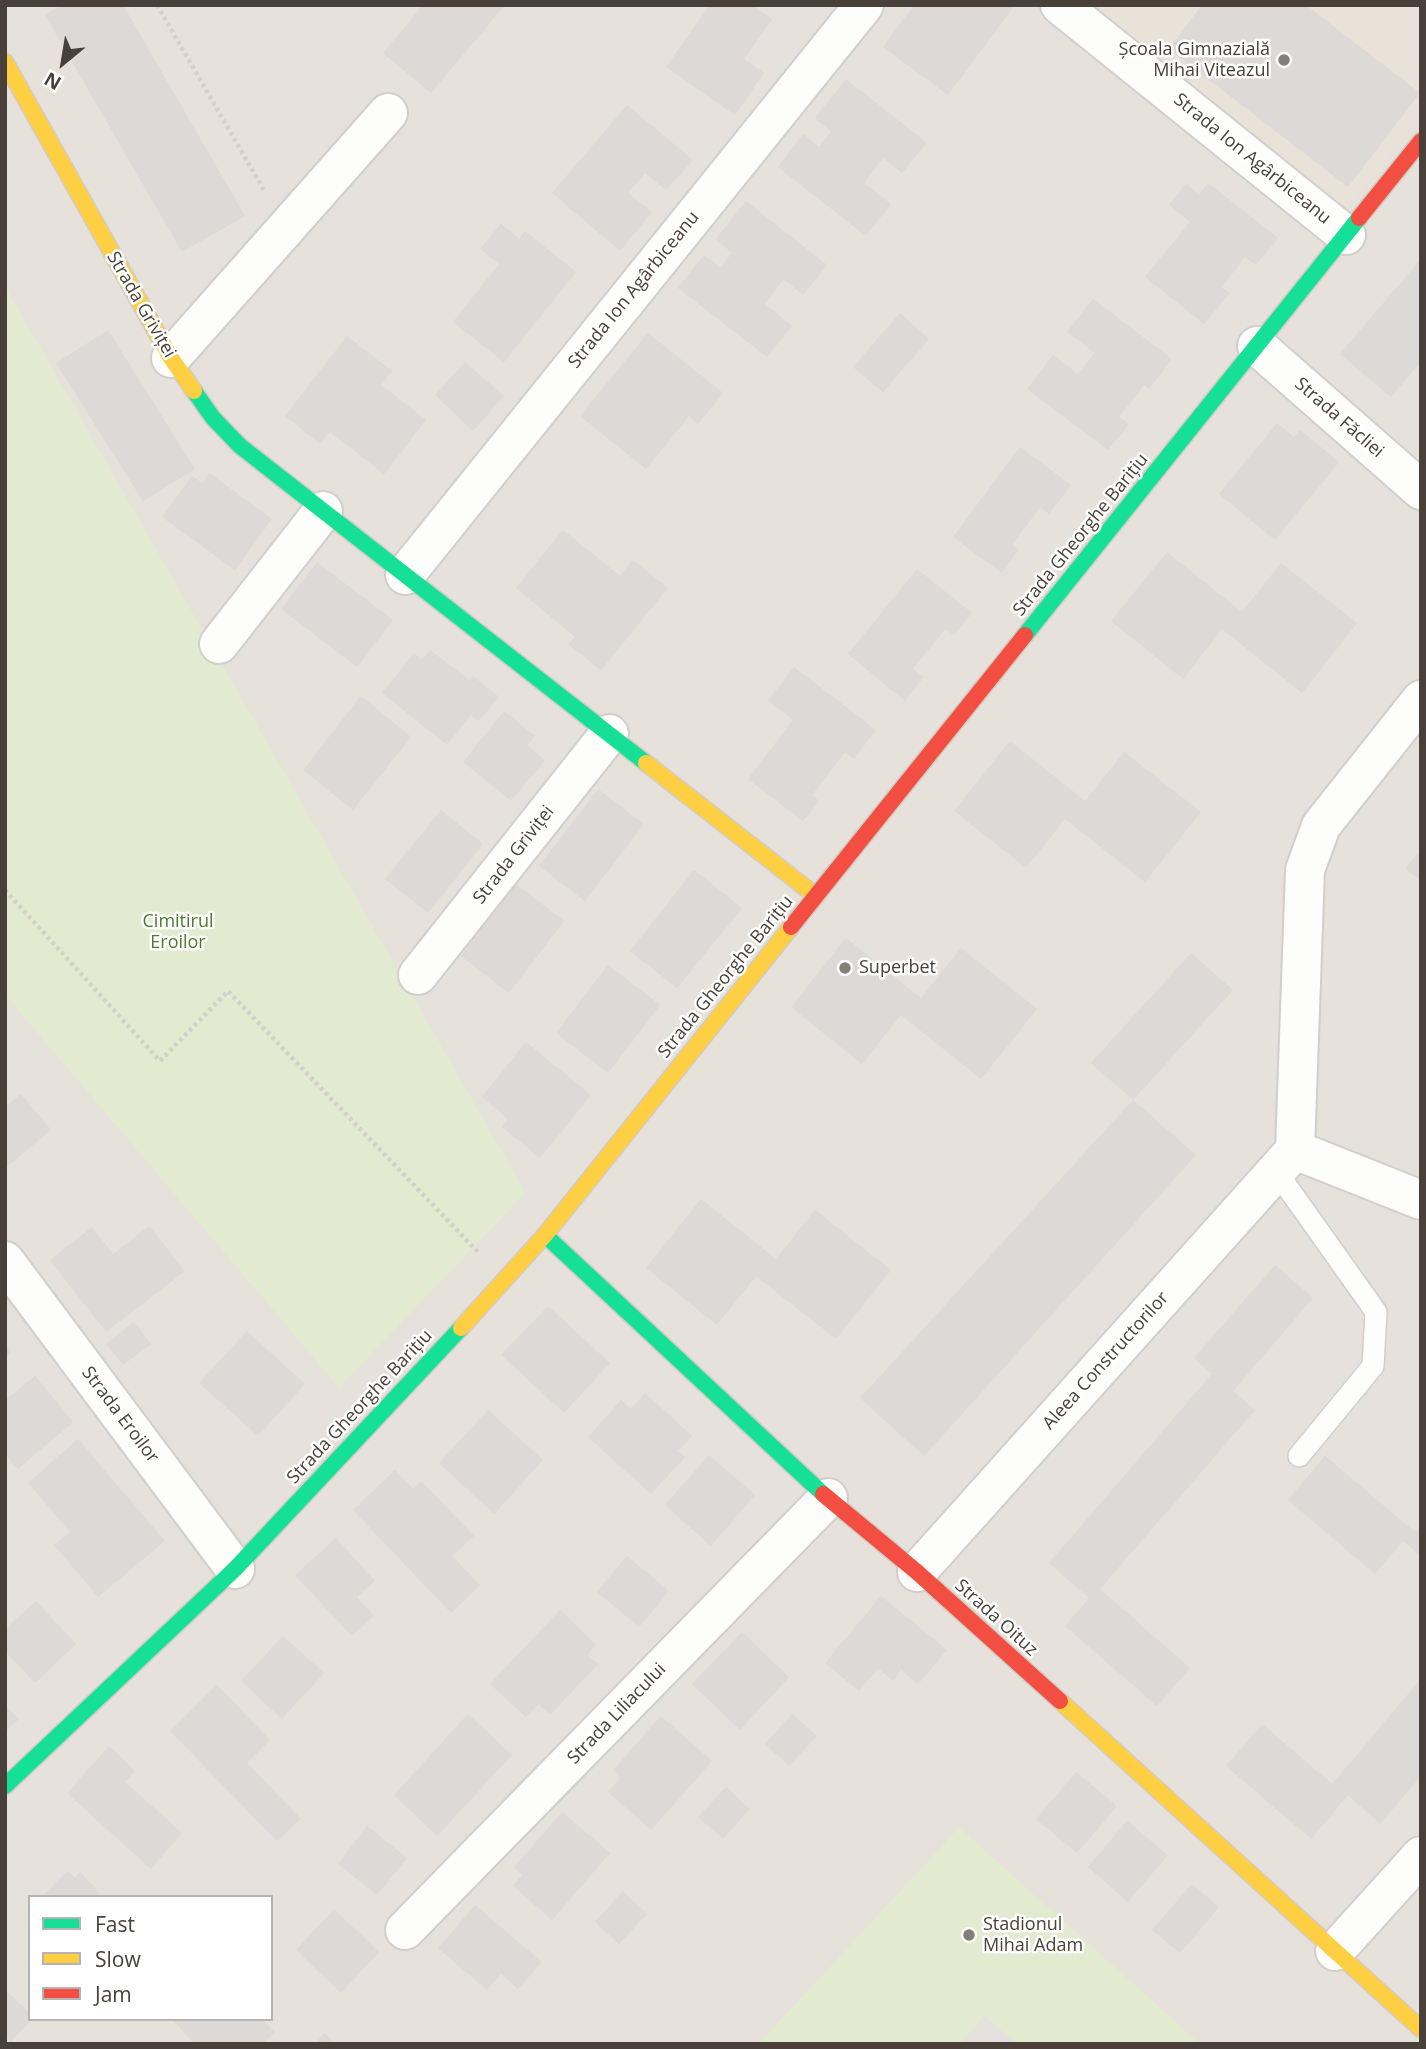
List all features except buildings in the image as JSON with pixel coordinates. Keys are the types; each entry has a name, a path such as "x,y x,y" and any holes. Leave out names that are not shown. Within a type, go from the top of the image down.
{"street":[{"name":"Strada Ion Agârbiceanu","path":"405,575 864,5"},
{"name":"Strada Ion Agârbiceanu","path":"1060,5 1346,234"},
{"name":"Strada Griviței","path":"5,62 171,358 213,418 240,446 816,895"},
{"path":"171,358 388,113"},
{"name":"Strada Gheorghe Barițiu","path":"5,1786 235,1569 545,1235 1421,141"},
{"name":"Strada Făcliei","path":"1257,346 1421,490"},
{"path":"219,644 323,511"},
{"path":"1421,700 1321,826 1305,870 1285,1160 1421,1200"},
{"name":"Strada Griviței","path":"418,975 609,734"},
{"name":"Aleea Constructorilor","path":"917,1572 1285,1160"},
{"name":"Strada Oituz","path":"545,1235 828,1498 917,1572 1421,2029"},
{"name":"Strada Eroilor","path":"5,1261 235,1569"},
{"name":"Strada Liliacului","path":"405,1930 828,1498"},
{"path":"1335,1951 1421,1856"}],"lane":[{"path":"1285,1160 1376,1312 1373,1366 1299,1456"}],"path":[{"path":"157,5 286,228"},
{"path":"5,890 160,1061 228,991 504,1282"}],"shaded area":[{"path":"5,5 1421,5 1421,2044 5,2044"},
{"name":"Școala Gimnazială Mihai Viteazul","path":"1077,5 1421,5 1421,115 1343,214"},
{"path":"984,2016 1017,2044 960,2044"}],"green space":[{"name":"Cimitirul Eroilor","path":"5,286 526,1193 339,1388 5,995"},
{"name":"Stadionul Mihai Adam","path":"959,1827 1201,2044 758,2044"}],"traffic: fast":[{"path":"1025,635 1359,218"},
{"path":"194,391 213,418 240,446 646,763"},
{"path":"545,1235 823,1494"},
{"path":"5,1786 235,1569 461,1328"}],"traffic: slow":[{"path":"5,62 171,358 194,391"},
{"path":"646,763 816,896"},
{"path":"461,1328 545,1235 791,927"},
{"path":"1060,1701 1421,2029"}],"traffic: jam":[{"path":"1359,218 1421,141"},
{"path":"791,927 1025,635"},
{"path":"823,1494 917,1572 1060,1701"}],"place":[{"name":"Școala Gimnazială Mihai Viteazul","path":"1284,60"},
{"name":"Superbet","path":"845,968"},
{"name":"Stadionul Mihai Adam","path":"969,1935"}]}
